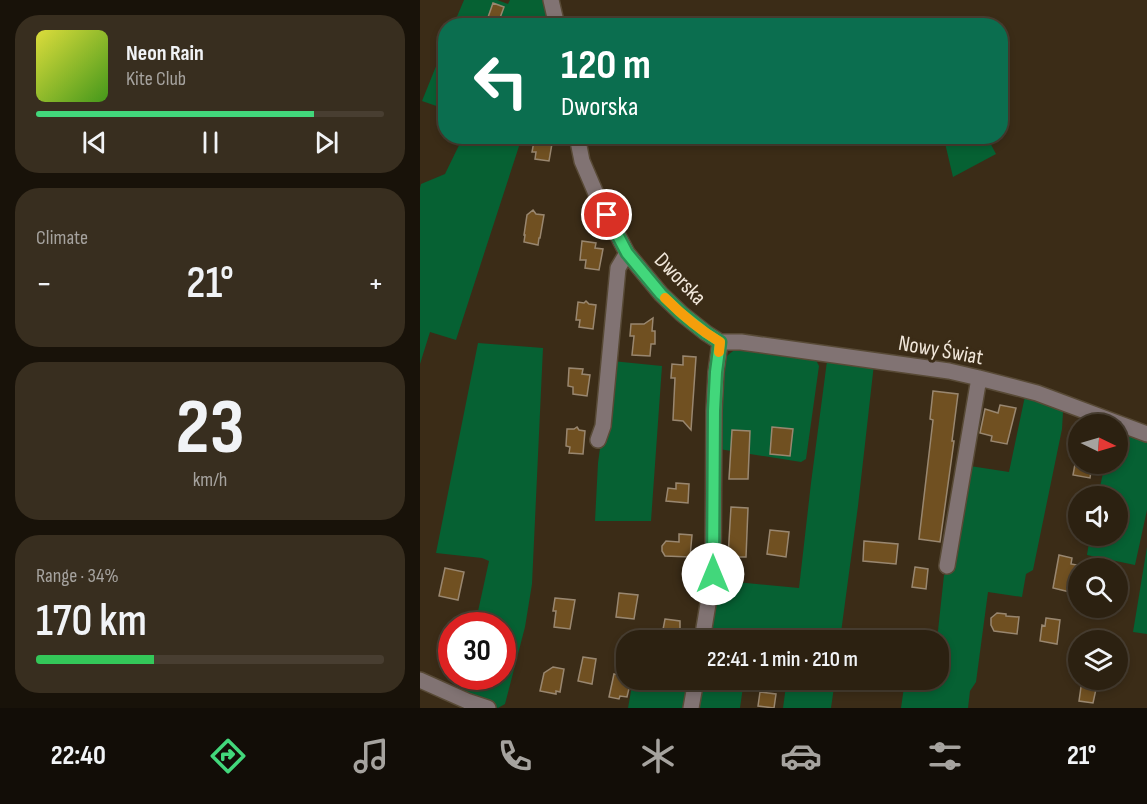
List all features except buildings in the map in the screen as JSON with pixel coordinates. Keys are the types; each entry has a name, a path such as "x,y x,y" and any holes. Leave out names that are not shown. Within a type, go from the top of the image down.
{"street":[{"path":"552,0 555,18"},
{"name":"Dworska","path":"579,144 582,161 597,196 627,253 661,294 682,314 720,342"},
{"path":"598,440 603,426 618,268 627,253"},
{"path":"704,630 713,574 714,411 720,342"},
{"name":"Nowy Świat","path":"720,342 741,342 950,371 1037,393 1147,434"},
{"path":"947,566 979,378"},
{"path":"420,680 488,708"},
{"path":"691,708 694,690"}],"green space":[{"path":"464,0 497,0 508,4 510,0 546,0 549,18 456,18"},
{"path":"438,61 438,107 422,101"},
{"path":"460,144 520,144 456,340 430,332 420,364 420,188 421,184 445,174"},
{"path":"945,144 991,144 996,154 953,177"},
{"path":"478,343 543,348 532,584 525,627 516,662 516,612 478,612 489,561 482,558 436,553"},
{"path":"744,347 816,360 819,366 806,459 801,462 719,449 718,416 721,367 728,355"},
{"path":"612,361 662,366 651,521 595,521 598,463"},
{"path":"827,361 874,364 841,630 708,630 716,580 799,588"},
{"path":"1025,396 1059,407 1063,412 1062,429 1033,570 1026,574 1022,597 988,592 976,682 970,691 968,708 901,708 904,690 949,690 949,630 938,630 944,575 951,571 970,466 1009,472"},
{"path":"1128,431 1147,438 1147,510 1135,565 1128,564 1128,558 1101,558 1087,555 1088,546 1128,546 1128,486 1100,486 1103,474 1128,474"},
{"path":"1147,547 1147,634 1133,632"},
{"path":"461,690 509,690 505,704 498,708 464,695"},
{"path":"631,690 689,690 686,708 628,708"},
{"path":"697,690 743,690 740,708 694,708"},
{"path":"785,690 834,690 831,708 783,708"}],"slow traffic":[{"path":"665,298 682,314 720,342 719,352"}],"route":[{"path":"607,215 627,253 661,294 682,314 720,342 714,411 713,574"}]}
